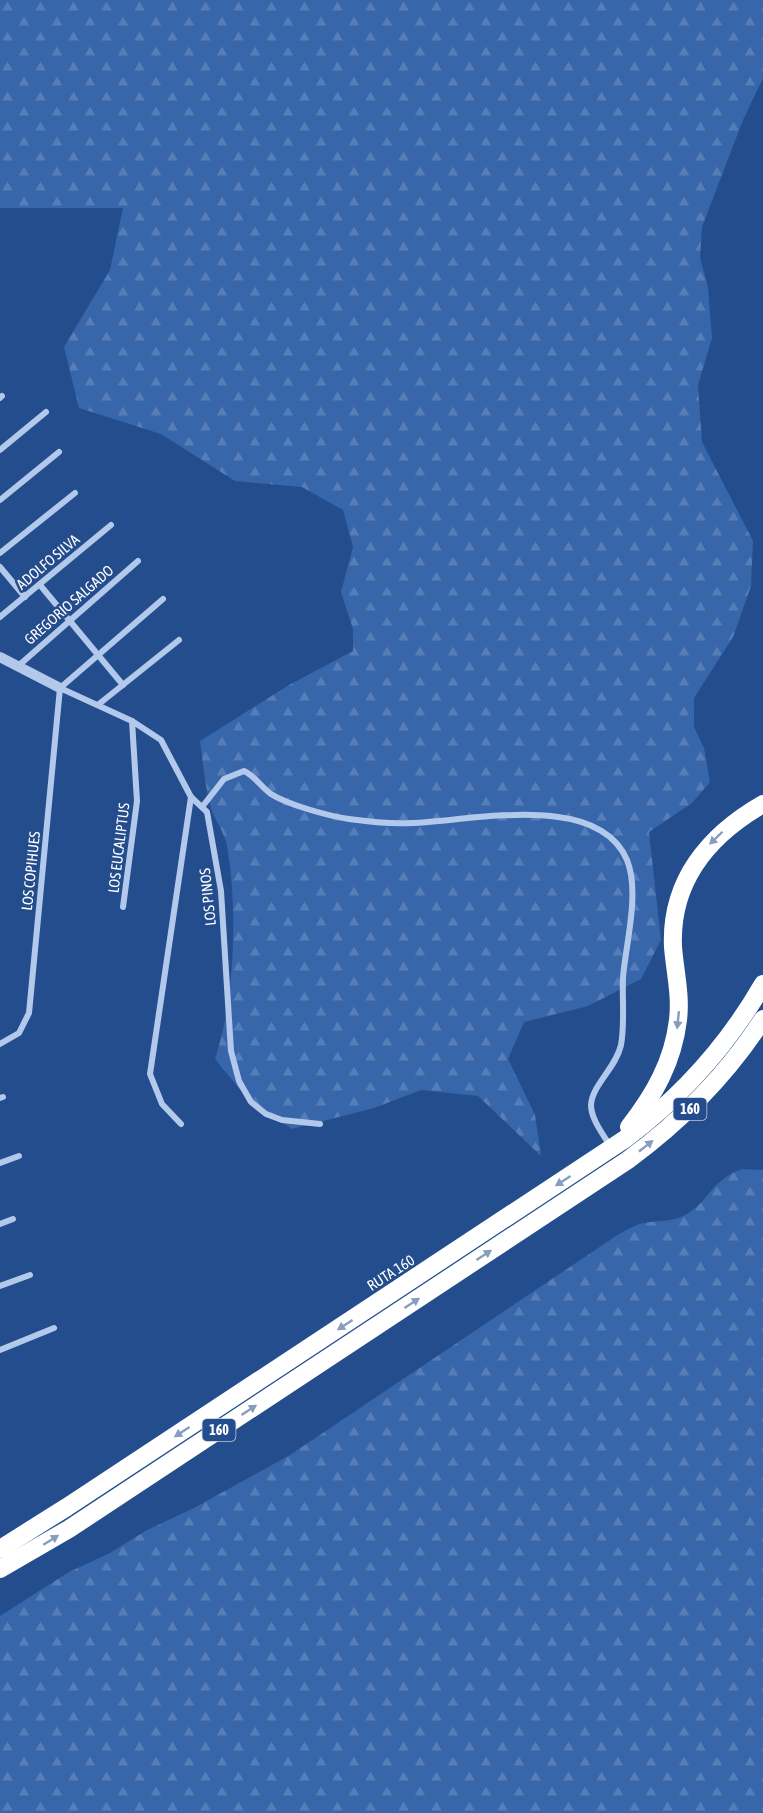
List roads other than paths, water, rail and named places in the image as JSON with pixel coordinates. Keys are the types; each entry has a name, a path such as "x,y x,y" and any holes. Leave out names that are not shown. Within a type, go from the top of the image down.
{"highway":[{"path":"612,1148 657,1089 671,1054 679,1000 673,950 674,921 687,878 705,849 717,836 763,804"},
{"name":"RUTA 160","path":"0,1548 67,1507 612,1148 664,1107 702,1069 729,1036 763,984"},
{"name":"160","path":"0,1569 69,1529 628,1160 694,1104 731,1063 763,1019"}],"street":[{"path":"0,450 46,412"},
{"path":"0,500 59,452"},
{"path":"0,554 75,493"},
{"name":"ADOLFO SILVA","path":"0,617 111,525"},
{"name":"GREGORIO SALGADO","path":"17,667 138,561"},
{"path":"0,567 25,597"},
{"path":"40,585 123,685"},
{"path":"0,657 60,688 163,599"},
{"path":"99,704 179,640"},
{"name":"LOS PINOS","path":"60,688 99,704 132,721 161,740 191,796 210,820 221,891 231,1051 239,1081 251,1102 266,1114 282,1120 320,1124"},
{"name":"LOS COPIHUES","path":"0,1044 19,1033 29,1013 60,688"},
{"name":"LOS EUCALIPTUS","path":"123,907 137,801 132,721"},
{"path":"202,807 224,779 244,771 252,775 271,794 347,819 413,823 515,816 553,817 581,821 610,836 627,860 632,876 623,979 621,1045 610,1072 593,1094 591,1106 596,1122 612,1148"},
{"path":"180,1124 162,1104 150,1074 191,796"},
{"path":"0,1163 19,1156"},
{"path":"0,1224 13,1218"},
{"path":"0,1286 30,1275"},
{"path":"0,1350 54,1328"}]}
